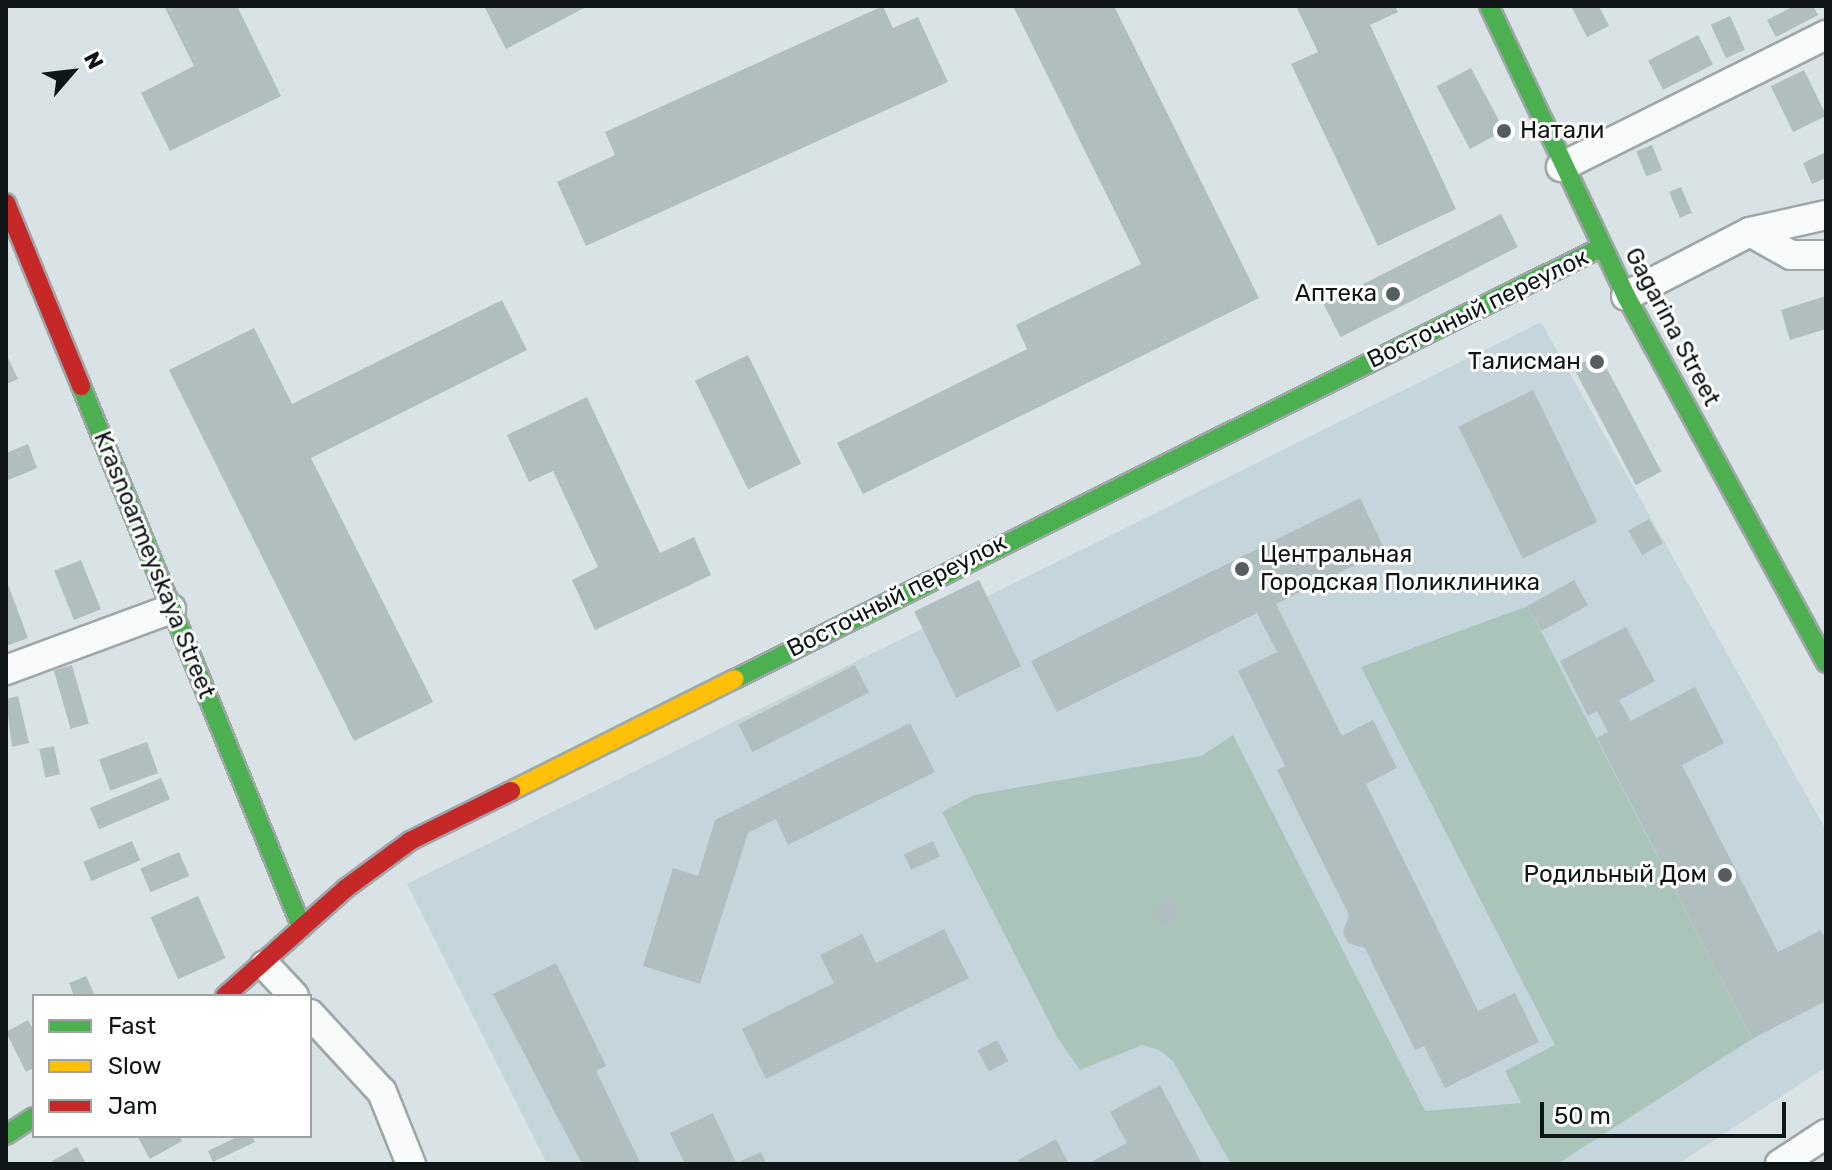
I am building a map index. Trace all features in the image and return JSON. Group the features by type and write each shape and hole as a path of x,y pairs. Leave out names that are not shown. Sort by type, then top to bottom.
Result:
{"street":[{"name":"Gagarina Street","path":"1489,6 1561,167 1626,296 1826,663"},
{"path":"1561,167 1826,35"},
{"name":"Krasnoarmeyskaya Street","path":"6,203 14,243 171,609 302,928"},
{"path":"1626,296 1750,232 1826,215"},
{"path":"1750,232 1791,255 1826,255"},
{"name":"Восточный переулок","path":"228,994 265,965 302,928 410,841 1602,247"},
{"path":"6,670 171,609"},
{"path":"265,965 292,994"},
{"path":"312,1016 382,1092 411,1164"},
{"path":"6,1135 32,1118"},
{"path":"1780,1164 1826,1134"}],"shaded area":[{"path":"1541,322 1826,830 1826,1067 1678,1164 547,1164 407,884"}],"green space":[{"path":"1528,606 1752,1039 1557,1164 1231,1164 1173,1061 1159,1050 1142,1045 1080,1070 1057,1037 942,812 974,795 1201,756 1233,735 1425,1111 1521,1103 1505,1071 1555,1045 1361,667"}],"building":[{"path":"164,6 237,6 281,96 170,151 141,93 194,66"},
{"path":"484,6 588,6 506,49"},
{"path":"883,6 893,28 918,17 948,82 586,246 557,182 615,155 605,132"},
{"path":"1013,6 1114,6 1259,298 863,494 837,443 1027,349 1016,325 1141,264"},
{"path":"1296,6 1395,6 1398,12 1370,25 1456,209 1378,246 1291,64 1318,52"},
{"path":"1571,6 1599,6 1609,26 1587,37"},
{"path":"1794,6 1813,6 1818,15 1776,37 1767,20"},
{"path":"1730,16 1745,50 1726,58 1711,25"},
{"path":"1698,35 1713,64 1663,90 1648,60"},
{"path":"1471,68 1504,131 1470,149 1437,86"},
{"path":"1804,70 1826,116 1793,132 1771,86"},
{"path":"1652,145 1662,170 1646,176 1636,151"},
{"path":"1826,152 1826,178 1812,184 1803,163"},
{"path":"1681,187 1692,213 1680,218 1669,192"},
{"path":"1501,214 1518,247 1340,337 1324,304"},
{"path":"1826,296 1826,329 1790,340 1781,310"},
{"path":"502,300 527,350 311,458 433,702 354,741 169,370 254,328 292,404"},
{"path":"6,354 18,379 6,384"},
{"path":"1599,354 1661,471 1636,485 1573,368"},
{"path":"748,355 801,464 748,490 695,381"},
{"path":"1533,390 1597,522 1523,559 1458,426"},
{"path":"587,397 660,553 694,537 711,575 595,630 572,580 598,567 553,471 529,482 507,435"},
{"path":"28,444 37,468 6,481 6,453"},
{"path":"1360,498 1385,550 1276,604 1342,736 1373,720 1397,768 1366,784 1478,1011 1515,993 1539,1042 1445,1088 1424,1046 1415,1050 1365,948 1348,943 1343,932 1349,915 1277,770 1285,766 1238,671 1277,652 1257,613 1057,712 1031,661"},
{"path":"1649,519 1663,543 1642,555 1628,531"},
{"path":"81,560 101,609 74,620 54,571"},
{"path":"6,579 28,638 6,646"},
{"path":"979,580 1021,666 956,698 914,612"},
{"path":"1574,580 1588,605 1542,631 1528,606"},
{"path":"1626,627 1655,681 1619,700 1631,721 1695,687 1724,743 1682,765 1778,952 1821,930 1826,941 1826,1001 1752,1039 1597,738 1608,732 1597,711 1588,716 1560,661"},
{"path":"72,665 89,724 71,729 54,670"},
{"path":"855,665 869,693 752,752 738,724"},
{"path":"18,696 29,743 12,747 6,699"},
{"path":"910,723 935,772 788,845 776,819 748,833 700,984 643,966 673,868 698,876 715,820"},
{"path":"147,742 158,773 110,790 99,759"},
{"path":"54,746 60,774 45,777 39,749"},
{"path":"161,778 170,799 99,829 90,808"},
{"path":"132,841 140,860 91,881 83,862"},
{"path":"933,841 940,856 911,870 904,855"},
{"path":"179,852 189,876 150,892 140,868"},
{"path":"198,896 226,958 178,979 150,917"},
{"path":"1172,898 1181,916 1160,927 1151,909"},
{"path":"944,929 969,978 766,1079 742,1029 834,983 820,955 862,934 876,963"},
{"path":"556,963 606,1066 596,1071 641,1164 582,1164 493,994"},
{"path":"86,976 94,994 73,994 69,983"},
{"path":"28,1020 32,1027 32,1069 26,1072 6,1032"},
{"path":"997,1040 1008,1061 989,1072 978,1050"},
{"path":"1160,1085 1202,1164 1087,1164 1127,1143 1110,1112"},
{"path":"713,1113 736,1163 761,1152 766,1164 685,1164 670,1133"},
{"path":"138,1138 180,1138 182,1141 150,1159"},
{"path":"235,1138 253,1138 255,1142 213,1162 208,1151"},
{"path":"1056,1139 1069,1164 1020,1164 1018,1160"},
{"path":"77,1147 86,1164 47,1164"}],"traffic: fast":[{"path":"1489,6 1626,296 1826,663"},
{"path":"735,679 1602,247"},
{"path":"81,386 302,928"},
{"path":"6,1135 32,1118"}],"traffic: slow":[{"path":"511,791 735,679"}],"traffic: jam":[{"path":"6,203 81,386"},
{"path":"227,994 345,889 410,841 511,791"}],"place":[{"name":"Натали","path":"1504,131"},
{"name":"Аптека","path":"1393,294"},
{"name":"Талисман","path":"1597,362"},
{"name":"Центральная Городская Поликлиника","path":"1242,569"},
{"name":"Родильный Дом","path":"1725,875"}]}
